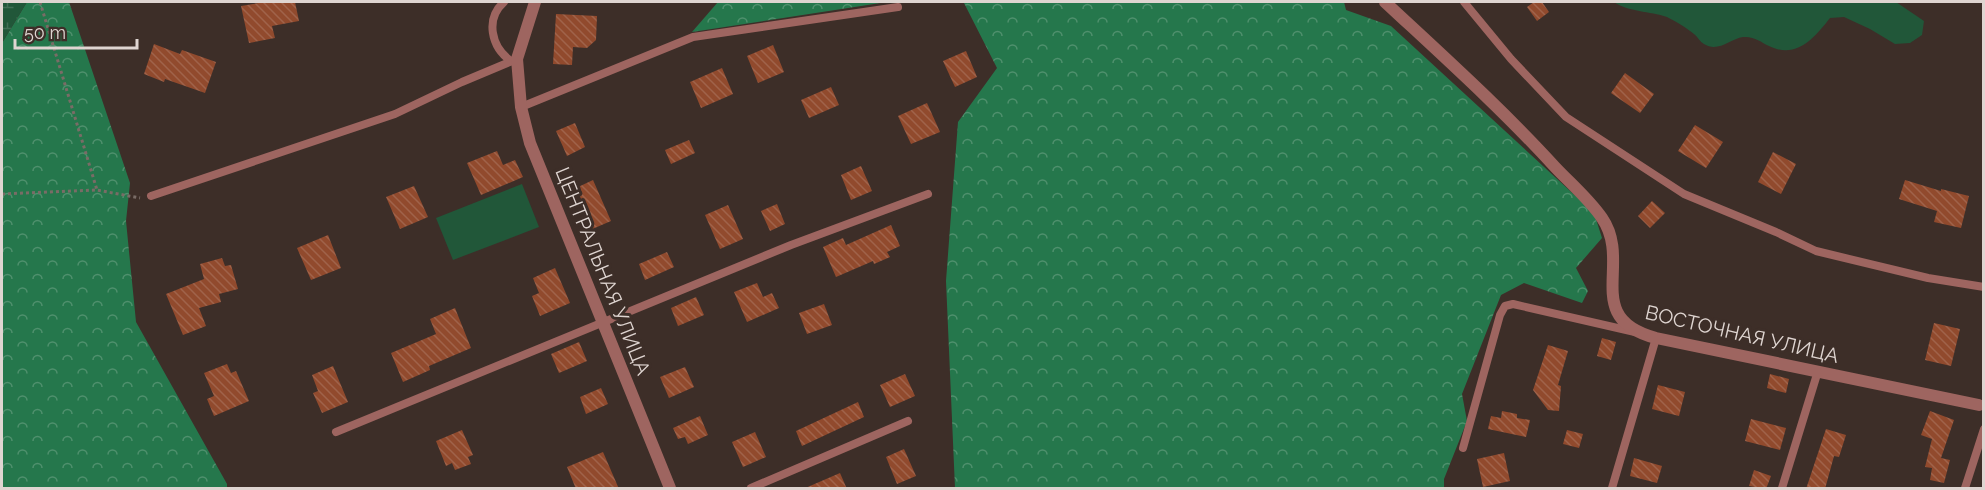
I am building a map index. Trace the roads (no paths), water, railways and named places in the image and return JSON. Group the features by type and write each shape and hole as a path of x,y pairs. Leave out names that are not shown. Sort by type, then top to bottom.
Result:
{"street":[{"path":"515,61 536,2"},
{"name":"ВОСТОЧНАЯ УЛИЦА","path":"1385,2 1521,130 1601,217 1611,238 1614,253 1611,284 1614,302 1621,320 1641,334 1981,407"},
{"name":"ЦЕНТРАЛЬНАЯ УЛИЦА","path":"515,61 521,107 530,143 670,489"}],"lane":[{"path":"504,2 496,9 492,30 495,43 503,55 515,61"},
{"path":"1464,2 1511,59 1566,117 1684,194 1776,232 1816,252 1928,278 1983,286"},
{"path":"521,107 693,37 898,7"},
{"path":"151,196 395,114 462,82 515,61"},
{"path":"336,432 791,245 928,194"},
{"path":"1463,448 1500,315 1505,306 1513,304 1641,334"},
{"path":"1611,489 1656,338"},
{"path":"1782,489 1818,371"},
{"path":"751,489 908,421"},
{"path":"1965,489 1983,429"}]}
